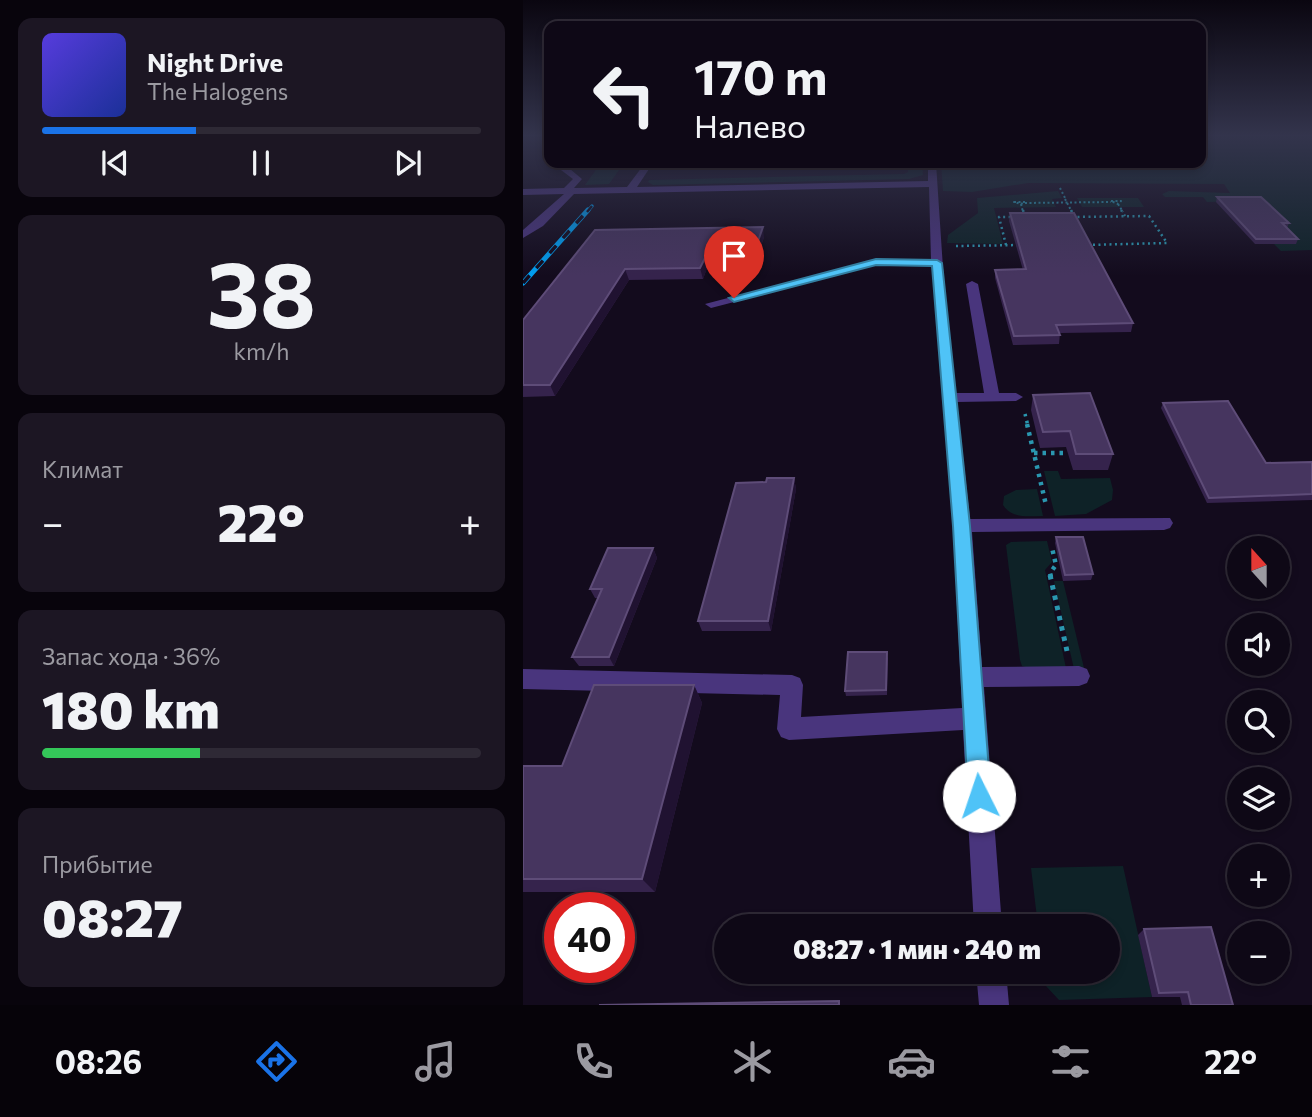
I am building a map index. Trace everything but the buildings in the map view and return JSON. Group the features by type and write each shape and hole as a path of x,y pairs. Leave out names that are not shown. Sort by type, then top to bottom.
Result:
{"street":[{"path":"523,235 539,224 575,183"},
{"path":"630,190 635,183"},
{"path":"523,192 933,184 937,263 962,526 987,914"},
{"path":"711,304 876,262 937,263"},
{"path":"972,284 992,397"},
{"path":"949,398 992,397 1020,402"},
{"path":"962,526 1164,523"},
{"path":"971,677 1076,676"},
{"path":"523,679 792,685 789,729 974,718"},
{"path":"992,984 994,1005"}],"path":[{"path":"1060,188 1074,216"},
{"path":"1006,245 999,217 1026,217 1023,204 1065,200 1110,202 1118,204 1125,216"},
{"path":"1062,217 1149,216 1167,243 1085,245"},
{"path":"955,246 1032,245"},
{"path":"1020,402 1049,524 1056,565 1050,573 1076,676"},
{"path":"1034,453 1068,453"}],"green space":[{"path":"587,183 610,183 609,184 585,185"},
{"path":"650,183 743,183 653,185"},
{"path":"942,183 1312,183 1312,250 1281,251 1274,244 1295,244 1253,201 1207,202 1203,197 1165,197 1162,194 1169,191 1230,193 1224,184 1028,183 972,192 943,191"},
{"path":"1058,191 1062,198 1052,199 1056,207 994,208 1003,244 947,243 948,235 978,213 977,198"},
{"path":"1077,198 1138,198 1144,207 1082,207"},
{"path":"1044,471 1058,471 1061,479 1110,478 1112,500 1086,514 1055,516"},
{"path":"1037,489 1043,516 1015,515 1003,505 1004,496 1016,490"},
{"path":"1047,541 1052,562 1045,570 1066,668 1028,668 1022,666 1020,660 1006,545 1011,542"},
{"path":"1054,581 1063,581 1084,668 1074,669"},
{"path":"1123,866 1152,997 1059,1000 1046,984 1120,984 1120,914 1037,914 1031,868"}],"railway":[{"path":"587,212 592,206"},
{"path":"523,283 588,210"}],"route":[{"path":"734,298 876,262 937,263 962,526 979,796"}]}
